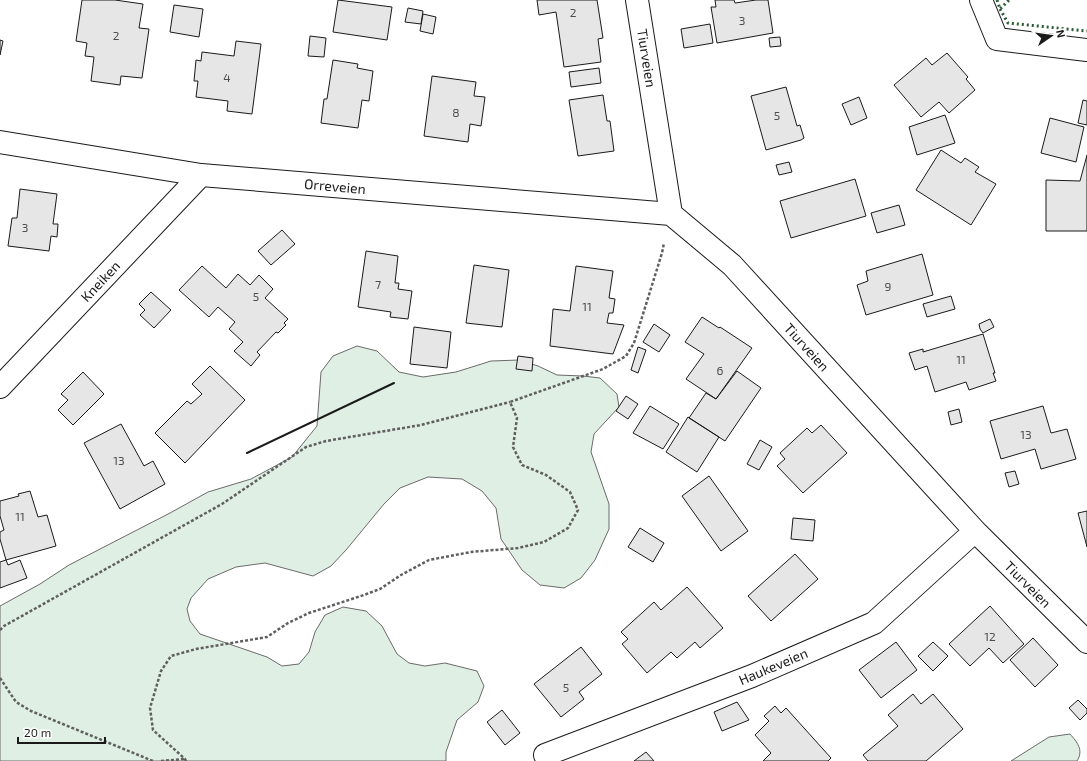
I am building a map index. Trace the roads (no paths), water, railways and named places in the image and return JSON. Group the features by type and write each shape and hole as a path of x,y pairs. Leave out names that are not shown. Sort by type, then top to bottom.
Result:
{"street":[{"name":"Tiurveien","path":"637,0 671,214 732,265 975,532 1087,642"},
{"path":"981,0 997,39 1087,50"},
{"name":"Orreveien","path":"0,142 201,175 671,214"},
{"name":"Kneiken","path":"0,387 201,175"},
{"name":"Haukeveien","path":"545,755 752,676 874,623 975,532"}]}
